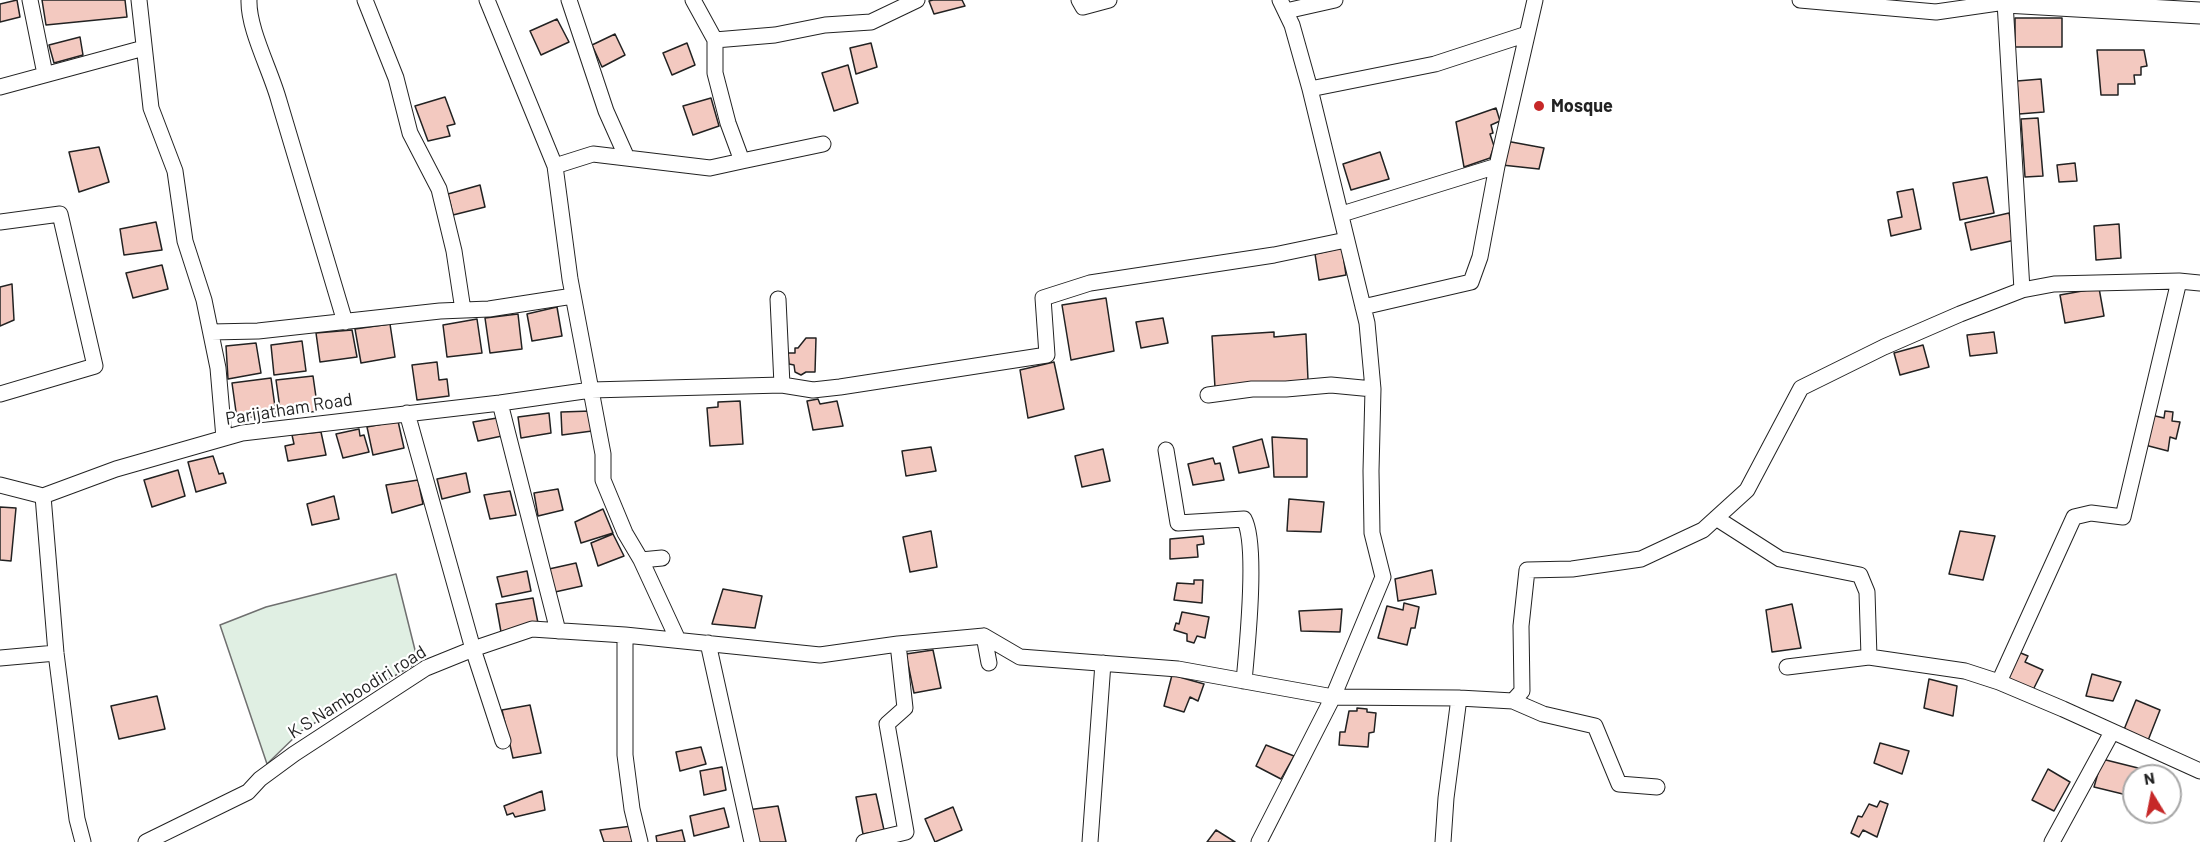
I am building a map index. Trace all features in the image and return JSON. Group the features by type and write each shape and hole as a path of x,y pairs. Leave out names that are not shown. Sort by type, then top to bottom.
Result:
{"main road":[{"path":"2005,1 2200,13"}],"street":[{"path":"30,0 45,74"},
{"path":"139,0 151,108 175,171 185,241 204,300 218,368 224,438"},
{"path":"249,0 249,15 279,100 345,322"},
{"path":"365,0 396,78 410,133 439,189 454,251 464,310"},
{"path":"487,0 555,166 573,296 603,454 603,480 625,533 641,560 678,640"},
{"path":"569,0 606,111 627,158"},
{"path":"693,0 715,40 715,73 728,123 742,161"},
{"path":"715,40 775,35 825,24 871,22 917,0"},
{"path":"1079,0 1083,7 1109,0"},
{"path":"1259,842 1333,697 1383,577 1372,534 1373,389 1367,323 1310,89 1292,25 1283,6 1335,0"},
{"path":"1363,307 1471,282 1480,257 1497,166 1535,0"},
{"path":"1800,0 1936,12 2005,1 2022,290"},
{"path":"1310,89 1435,64 1527,34"},
{"path":"0,87 144,48"},
{"path":"555,166 593,154 710,168 823,144"},
{"path":"1342,214 1497,166"},
{"path":"0,222 60,214 95,366 0,394"},
{"name":"Parijatham Road","path":"42,496 116,469 242,433 591,390 782,386 813,390 1047,355 1043,298 1090,284 1274,255 1346,240"},
{"path":"1999,682 2074,517 2091,513 2123,517 2179,281"},
{"path":"1513,701 1522,691 1521,626 1527,570 1572,569 1641,559 1703,530 1748,490 1801,388 1895,342 2022,290 2054,284 2179,281 2200,283"},
{"path":"211,332 258,331 440,311 489,309 573,296"},
{"path":"778,299 782,386"},
{"path":"1208,395 1252,389 1331,385 1373,389"},
{"path":"500,403 558,631"},
{"path":"406,413 473,649 503,741"},
{"path":"1166,450 1178,523 1244,519 1247,525 1251,550 1248,645 1244,681"},
{"path":"0,485 42,496 56,653 77,819 83,842"},
{"path":"1716,518 1780,559 1860,575 1867,592 1869,657"},
{"path":"641,560 662,558"},
{"name":"K S Namboodiri road","path":"146,842 172,836 248,792 260,779 294,754 426,668 532,629 625,635 820,655 898,644 984,636"},
{"path":"625,635 625,755 632,809 640,842"},
{"path":"984,636 1020,657 1178,669 1333,697 1513,701 1543,714 1595,726 1619,784 1658,787"},
{"path":"984,636 989,663"},
{"path":"708,643 752,842"},
{"path":"864,842 906,832 886,724 905,708 898,644"},
{"path":"0,658 56,653"},
{"path":"1787,668 1869,657 1965,671 1999,682 2200,771"},
{"path":"1090,842 1103,663"},
{"path":"1443,842 1446,798 1459,698"},
{"path":"2052,842 2112,732"}],"green space":[{"path":"396,574 418,662 301,731 267,764 220,625 266,607"}],"building":[{"path":"17,0 20,17 0,22 0,4"},
{"path":"42,0 125,0 127,17 46,25"},
{"path":"962,0 965,6 934,14 929,1"},
{"path":"2015,18 2062,18 2062,47 2015,47"},
{"path":"557,19 569,42 541,55 530,31"},
{"path":"615,34 625,55 602,67 592,45"},
{"path":"80,37 83,55 54,63 49,45"},
{"path":"687,43 695,65 672,75 663,53"},
{"path":"871,43 877,67 856,74 850,48"},
{"path":"2097,50 2144,50 2147,66 2141,67 2141,75 2134,75 2135,84 2118,84 2118,95 2101,95"},
{"path":"848,65 858,103 834,111 822,73"},
{"path":"2041,79 2044,112 2019,114 2017,81"},
{"path":"445,97 455,124 447,126 450,136 428,141 415,106"},
{"path":"711,98 719,126 693,135 683,106"},
{"path":"1496,108 1500,121 1491,125 1493,133 1490,134 1494,146 1490,158 1464,167 1456,122"},
{"path":"2038,118 2043,176 2025,177 2021,119"},
{"path":"1506,141 1544,148 1539,169 1502,165"},
{"path":"99,147 109,182 79,192 69,152"},
{"path":"1380,152 1389,179 1351,190 1343,164"},
{"path":"2075,163 2077,181 2059,182 2057,165"},
{"path":"1987,177 1994,213 1960,220 1953,183"},
{"path":"480,185 485,207 453,215 448,194"},
{"path":"1913,189 1921,229 1891,236 1888,220 1902,217 1897,192"},
{"path":"2009,213 2015,240 1971,250 1965,223"},
{"path":"156,222 162,250 124,255 120,229"},
{"path":"2119,224 2121,258 2096,260 2094,226"},
{"path":"1342,248 1346,275 1319,280 1315,254"},
{"path":"162,265 168,289 133,298 126,273"},
{"path":"12,284 14,320 0,326 0,287"},
{"path":"2099,288 2104,316 2065,323 2060,295"},
{"path":"1106,298 1114,351 1071,360 1062,305"},
{"path":"557,307 562,336 532,341 527,314"},
{"path":"518,314 522,349 490,353 485,318"},
{"path":"1163,318 1168,343 1141,348 1136,322"},
{"path":"477,319 482,353 447,357 443,325"},
{"path":"390,324 395,357 361,363 355,329"},
{"path":"352,330 357,357 320,362 316,333"},
{"path":"1274,332 1274,337 1306,334 1308,380 1215,388 1212,336"},
{"path":"1994,332 1997,353 1970,356 1967,335"},
{"path":"806,338 816,338 815,372 806,372 801,375 795,372 794,365 789,364 788,353 795,353 795,348 798,348"},
{"path":"302,341 306,371 274,375 271,345"},
{"path":"256,343 261,373 228,379 226,346"},
{"path":"1923,345 1929,367 1900,375 1894,353"},
{"path":"437,362 439,380 447,379 449,396 417,400 412,365"},
{"path":"1054,362 1064,409 1028,418 1020,370"},
{"path":"313,376 318,411 281,416 276,380"},
{"path":"271,378 276,414 237,419 232,383"},
{"path":"818,399 820,404 837,401 843,426 813,430 807,401"},
{"path":"740,401 743,444 710,446 707,408 718,407 718,402"},
{"path":"591,411 592,431 562,435 561,412"},
{"path":"2165,411 2173,412 2172,421 2180,422 2176,439 2170,437 2168,451 2145,445 2151,415 2164,418"},
{"path":"549,413 551,433 521,438 518,417"},
{"path":"497,418 502,436 478,441 473,422"},
{"path":"398,421 404,448 373,455 367,427"},
{"path":"359,429 360,436 364,435 369,452 343,458 336,434"},
{"path":"321,432 326,455 288,461 285,446 294,444 292,435"},
{"path":"1272,437 1307,439 1307,477 1274,477"},
{"path":"1262,439 1269,467 1239,473 1233,447"},
{"path":"931,447 936,471 906,476 902,451"},
{"path":"1103,449 1110,481 1082,487 1075,456"},
{"path":"213,456 219,474 223,473 226,483 196,492 188,462"},
{"path":"1213,458 1215,464 1220,463 1224,480 1193,485 1188,464"},
{"path":"178,470 185,496 152,507 144,480"},
{"path":"466,473 470,492 442,499 437,479"},
{"path":"418,480 423,504 392,513 386,485"},
{"path":"558,489 563,510 538,516 534,493"},
{"path":"510,491 516,515 490,519 484,495"},
{"path":"334,496 339,519 312,525 307,504"},
{"path":"1289,499 1324,502 1321,532 1287,531"},
{"path":"0,507 16,508 11,561 0,560"},
{"path":"603,509 613,533 581,543 575,522"},
{"path":"931,531 937,567 910,572 903,537"},
{"path":"1960,531 1995,536 1983,580 1949,574"},
{"path":"613,534 624,556 598,566 591,543"},
{"path":"1203,536 1204,544 1197,545 1198,557 1170,559 1170,539"},
{"path":"576,563 582,586 555,592 549,569"},
{"path":"1432,570 1436,594 1398,601 1395,579"},
{"path":"527,571 531,591 502,597 497,577"},
{"path":"1194,580 1203,580 1202,603 1174,600 1177,583 1194,584"},
{"path":"723,589 762,596 755,628 712,624"},
{"path":"533,598 538,623 501,632 496,604"},
{"path":"1404,603 1419,607 1415,628 1411,628 1407,645 1378,638 1387,606 1403,610"},
{"path":"1792,604 1801,648 1772,652 1766,610"},
{"path":"1342,609 1340,632 1301,631 1299,611"},
{"path":"1182,612 1209,617 1205,638 1197,636 1194,643 1187,641 1187,634 1174,630 1176,623 1179,624"},
{"path":"933,650 941,688 914,693 906,654"},
{"path":"2016,651 2028,656 2025,662 2043,670 2033,690 2005,678"},
{"path":"2092,674 2121,682 2113,701 2086,696"},
{"path":"1172,675 1204,684 1198,701 1190,697 1184,712 1164,706"},
{"path":"1929,679 1957,686 1953,716 1924,708"},
{"path":"157,696 165,729 119,739 111,706"},
{"path":"2136,700 2160,710 2147,743 2123,732"},
{"path":"530,705 541,753 513,758 502,710"},
{"path":"1357,708 1376,713 1374,732 1369,733 1368,747 1339,745 1340,732 1345,732 1349,711 1357,711"},
{"path":"1880,743 1909,751 1902,774 1874,763"},
{"path":"1266,745 1294,756 1281,779 1256,766"},
{"path":"701,747 706,764 680,771 676,752"},
{"path":"2102,759 2122,764 2122,794 2094,787"},
{"path":"722,767 726,790 704,795 700,771"},
{"path":"2048,769 2070,782 2054,811 2032,800"},
{"path":"542,791 545,810 515,817 513,813 507,815 504,806"},
{"path":"876,794 884,830 863,834 856,797"},
{"path":"1880,801 1888,804 1877,837 1863,830 1859,837 1851,833 1858,816 1862,817 1869,804 1877,807"},
{"path":"778,806 786,842 755,842 747,810"},
{"path":"953,807 962,830 935,842 925,819"},
{"path":"724,808 729,827 694,836 690,816"},
{"path":"632,826 637,842 604,842 600,830"},
{"path":"682,830 685,842 657,842 656,836"},
{"path":"1216,830 1235,842 1207,842"}],"place":[{"name":"Mosque","path":"1539,106"}]}
